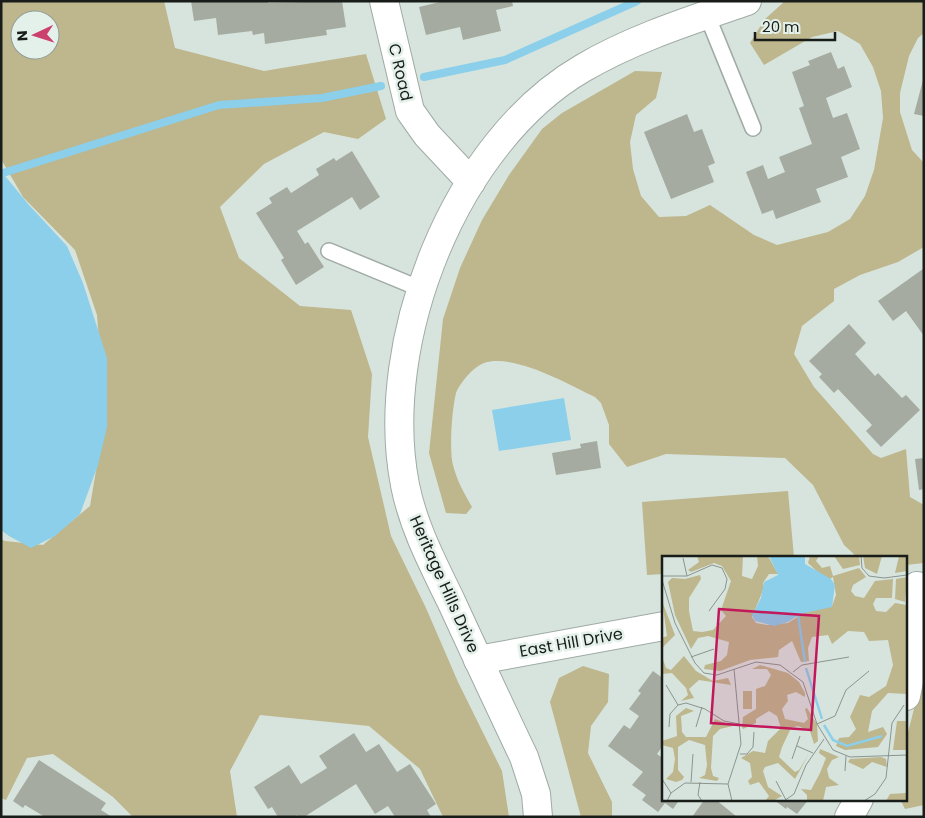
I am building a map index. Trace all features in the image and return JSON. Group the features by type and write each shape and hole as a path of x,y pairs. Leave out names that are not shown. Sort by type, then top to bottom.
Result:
{"street":[{"name":"C Road","path":"384,1 410,111 427,135 470,182"},
{"name":"Heritage Hills Drive","path":"538,817 536,794 524,757 419,531 405,485 400,437 401,389 408,341 421,289 436,246 450,216 470,182 494,148 518,119 547,93 582,68 628,45 747,1"},
{"path":"908,686 919,634 916,587"},
{"name":"East Hill Drive","path":"478,660 662,626"},
{"path":"849,817 858,800"}],"lane":[{"path":"707,15 753,128"},
{"path":"329,251 421,289"}],"shaded area":[{"path":"1,1 164,1 175,48 264,71 366,54 386,119 358,139 324,132 264,164 220,207 239,258 300,306 351,310 372,374 368,437 391,536 426,608 458,682 502,771 509,817 443,817 420,769 369,726 260,715 230,771 237,817 133,817 113,797 53,754 27,758 6,800 1,798 1,539 43,545 90,506 105,418 97,315 75,250 23,197 1,159"},
{"path":"785,1 924,1 924,33 918,38 909,56 900,93 900,112 912,150 924,163 924,247 898,262 860,275 834,289 834,301 802,326 794,354 814,387 873,454 881,458 906,449 910,497 924,505 924,563 908,565 908,556 856,556 844,545 813,485 785,458 666,454 627,467 609,444 609,425 601,403 595,397 541,371 510,362 496,361 480,365 467,376 456,393 453,409 452,458 459,482 472,507 466,514 446,513 429,453 443,319 460,268 482,220 509,175 542,129 562,113 635,71 662,72 656,98 636,115 630,142 633,169 641,196 659,217 686,216 710,205 754,235 777,245 828,232 850,219 865,196 874,170 883,118 881,91 873,67 860,44 838,31 812,37 764,65 750,43 765,19"},
{"path":"788,491 794,556 662,556 662,574 647,575 642,502"},
{"path":"583,666 609,674 608,702 591,726 588,753 612,802 612,817 581,817 550,702 559,678"},
{"path":"924,670 924,805 905,809 900,800 908,800 908,732"}],"water":[{"path":"1,171 67,246 83,283 107,358 107,427 98,465 80,514 55,536 31,548 1,530"},
{"path":"564,398 571,440 499,451 492,410"}],"building":[{"path":"191,1 268,1 268,3 342,1 346,27 326,30 327,35 265,44 264,33 253,35 252,31 218,35 216,18 194,21"},
{"path":"444,1 512,1 513,6 496,10 501,31 463,40 460,27 426,35 419,7"},
{"path":"831,52 838,69 844,66 852,87 826,98 833,118 847,113 860,149 841,157 848,177 816,189 821,202 776,219 773,210 762,214 746,172 763,165 768,179 785,172 779,157 812,144 799,108 804,106 792,72 810,65 808,61"},
{"path":"924,80 924,116 914,114"},
{"path":"687,114 694,132 702,129 715,163 708,166 714,182 671,199 644,132"},
{"path":"352,151 380,197 360,210 352,197 297,231 305,244 308,242 324,267 296,285 281,260 284,258 256,213 272,203 269,198 287,187 291,193 319,175 316,169 334,158 336,161"},
{"path":"923,269 924,336 906,311 893,321 878,301"},
{"path":"849,324 866,343 855,354 875,376 878,373 902,398 906,395 920,410 881,447 866,431 872,425 838,389 834,393 819,377 822,374 809,361"},
{"path":"597,441 601,468 556,475 552,453 581,448 580,444"},
{"path":"924,458 924,489 919,490 915,459"},
{"path":"653,671 662,678 662,747 657,754 662,758 662,800 679,800 673,809 665,803 658,812 642,800 646,795 632,785 643,772 608,746 624,725 630,729 639,716 629,709 641,693 638,691"},
{"path":"354,733 366,752 379,744 397,772 410,764 436,804 427,810 431,817 395,817 388,806 375,814 356,784 304,817 298,817 297,815 294,817 278,817 272,807 268,809 254,787 289,765 301,784 327,768 319,756"},
{"path":"39,760 106,803 101,810 112,817 45,817 25,805 23,808 13,801"},
{"path":"704,800 716,800 737,817 692,817"},
{"path":"774,800 808,800 797,814 787,807 786,809"}],"waterway":[{"path":"424,77 505,60 637,1"},
{"path":"3,173 219,105 322,98 381,86"}]}
